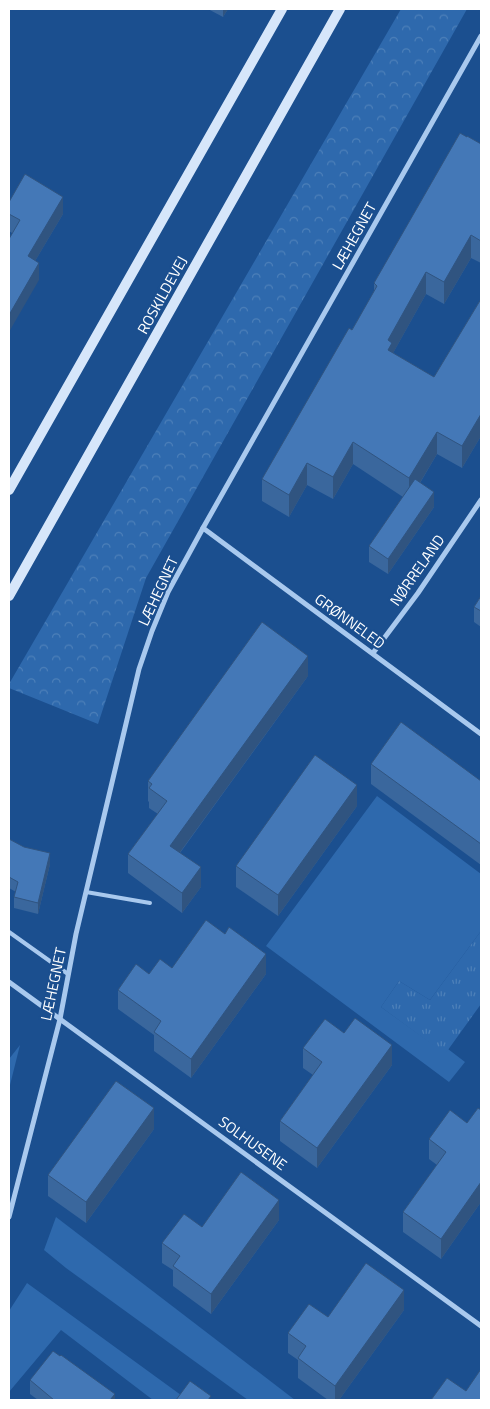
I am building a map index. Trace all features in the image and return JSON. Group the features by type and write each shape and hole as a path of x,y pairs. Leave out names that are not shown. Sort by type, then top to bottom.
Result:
{"main road":[{"path":"9,490 282,9"},
{"name":"ROSKILDEVEJ","path":"9,596 340,9"}],"street":[{"name":"LÆHEGNET","path":"9,1217 60,1018 86,892 139,669 152,631 168,592 203,528 481,36"},
{"name":"NØRRELAND","path":"373,653 418,593 481,500"},
{"name":"GRØNNELED","path":"203,528 481,734"},
{"name":"SOLHUSENE","path":"9,982 481,1326"}],"lane":[{"path":"86,892 150,903"},
{"path":"9,932 68,974"}],"green space":[{"path":"401,9 467,9 146,578 98,724 9,688 9,684"},
{"path":"377,796 481,874 481,931 430,1000 399,981 381,1007 445,1053 448,1049 465,1062 449,1082 266,946"},
{"path":"481,931 481,1004 445,1054 381,1007 399,981 430,1000"},
{"path":"20,1045 9,1089 9,1059"},
{"path":"56,1217 295,1400 248,1400 66,1268 44,1250"},
{"path":"27,1283 185,1398 182,1400 153,1400 61,1330 9,1392 9,1311"}],"building":[{"path":"460,133 481,144 481,241 471,235 444,282 426,272 388,340 392,343 388,350 434,377 481,299 481,414 462,446 437,432 409,478 353,442 333,477 307,463 289,495 262,479 349,328 352,330 377,286 374,283"},
{"path":"25,174 63,197 28,256 39,263 9,315 9,239 20,220 9,214 9,202"},
{"path":"415,479 434,492 388,559 369,546"},
{"path":"481,596 481,611 474,607"},
{"path":"262,622 308,656 170,846 201,867 182,893 128,854 167,801 149,788 152,784 148,781"},
{"path":"401,722 481,781 481,844 371,764"},
{"path":"315,755 357,785 278,895 236,866"},
{"path":"9,839 24,847 50,853 38,903 14,897 18,882 9,877"},
{"path":"206,920 225,934 229,927 266,954 191,1059 154,1032 161,1021 118,990 136,964 149,974 160,959 172,968"},
{"path":"355,1018 392,1045 317,1148 280,1121 322,1062 303,1048 325,1019 344,1033"},
{"path":"116,1081 154,1108 86,1202 48,1175"},
{"path":"478,1108 481,1110 481,1182 441,1239 403,1212 446,1152 429,1139 450,1110 467,1123"},
{"path":"241,1172 279,1200 211,1294 173,1266 180,1256 162,1243 184,1214 202,1227"},
{"path":"366,1263 404,1290 335,1386 298,1358 306,1346 288,1333 309,1304 328,1317"},
{"path":"53,1351 115,1394 110,1400 54,1400 30,1380"},
{"path":"481,1369 481,1400 431,1400 447,1378 466,1391"},
{"path":"190,1381 211,1396 208,1400 176,1400"}]}
